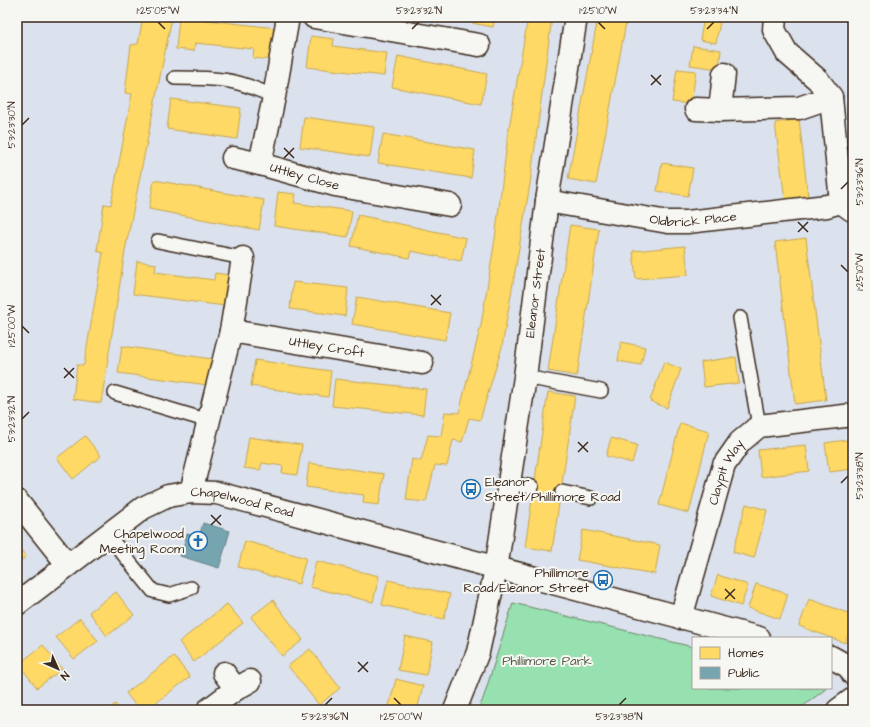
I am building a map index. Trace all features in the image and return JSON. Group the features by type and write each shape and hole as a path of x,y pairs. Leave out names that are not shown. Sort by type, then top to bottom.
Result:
{"street":[{"name":"Uttley Close","path":"288,17 274,97 260,164 335,185 450,205"},
{"path":"314,17 479,45"},
{"name":"Eleanor Street","path":"454,710 478,652 496,569 525,377 547,201 576,17"},
{"path":"775,17 774,30 787,53 818,80 831,97 847,207"},
{"path":"720,110 724,74"},
{"path":"696,108 720,110 799,108 831,97"},
{"path":"233,158 260,164"},
{"name":"Oldbrick Place","path":"547,201 668,222 687,222 820,207 847,207"},
{"path":"191,492 231,331 243,258"},
{"name":"Uttley Croft","path":"231,331 422,363"},
{"path":"759,426 853,415"},
{"name":"Claypit Way","path":"681,618 724,465 740,442 759,426"},
{"name":"Chapelwood Road","path":"17,604 143,508 168,496 191,492 217,493 496,569 755,637"},
{"path":"17,501 68,565"},
{"path":"208,710 237,681"},
{"path":"838,710 853,699"}],"lane":[{"path":"175,78 232,80 251,85 274,97"},
{"path":"158,241 243,258"},
{"path":"740,318 759,426"},
{"path":"525,377 601,391"},
{"path":"115,393 208,421"},
{"path":"509,483 532,487"},
{"path":"562,492 591,498"},
{"path":"107,534 153,591 169,595 191,588"}],"green space":[{"name":"Phillimore Park","path":"513,603 692,647 692,689 826,689 798,710 478,710 483,699"}],"building: Homes":[{"path":"143,17 172,17 125,251 101,403 73,399 77,365 84,365 103,253 97,251 104,204 111,205 132,94 125,93 131,45 138,44"},
{"path":"179,17 276,28 272,60 253,58 254,49 195,43 194,51 176,49"},
{"path":"474,17 495,17 493,27 472,23"},
{"path":"528,17 552,17 530,184 502,347 480,420 469,418 462,442 453,440 447,466 435,465 426,502 406,500 412,459 421,461 428,435 441,436 445,412 459,413 481,325 495,239 509,128"},
{"path":"598,17 627,17 596,184 568,179"},
{"path":"704,17 721,17 716,43 700,40"},
{"path":"311,36 334,39 333,46 387,53 384,76 307,67"},
{"path":"693,46 721,50 719,69 690,65"},
{"path":"398,56 487,74 481,104 392,87"},
{"path":"677,69 696,71 691,104 672,102"},
{"path":"171,99 241,108 237,139 167,129"},
{"path":"304,117 374,127 370,157 300,147"},
{"path":"799,119 808,197 785,200 775,123"},
{"path":"383,134 475,150 471,178 378,163"},
{"path":"662,163 693,168 688,196 657,191"},
{"path":"154,180 264,200 259,230 149,209"},
{"path":"278,192 296,194 294,203 352,211 348,237 274,226"},
{"path":"358,215 466,238 461,261 411,251 409,258 351,246"},
{"path":"570,225 599,229 577,376 548,371"},
{"path":"806,238 826,400 795,404 775,242"},
{"path":"685,246 688,275 636,279 633,251"},
{"path":"137,261 156,264 155,272 214,280 215,273 229,275 225,306 133,294"},
{"path":"293,282 348,288 345,316 290,309"},
{"path":"357,297 450,313 445,340 352,324"},
{"path":"621,342 645,347 641,365 618,361"},
{"path":"122,346 212,359 208,385 118,373"},
{"path":"736,357 739,383 704,387 701,362"},
{"path":"255,360 331,371 328,397 251,386"},
{"path":"664,362 681,369 667,408 650,401"},
{"path":"335,379 426,389 423,415 332,406"},
{"path":"548,392 575,396 552,551 525,547"},
{"path":"680,423 709,431 689,513 659,505"},
{"path":"85,436 101,456 73,479 57,458"},
{"path":"249,437 302,445 297,475 282,473 283,466 262,463 260,470 244,468"},
{"path":"611,438 637,445 632,463 606,456"},
{"path":"853,439 853,469 829,472 825,443"},
{"path":"806,445 809,471 761,477 758,450"},
{"path":"309,463 384,474 379,505 363,503 364,495 306,487"},
{"path":"746,504 767,510 754,558 733,552"},
{"path":"583,530 660,545 655,574 577,560"},
{"path":"245,541 306,558 299,584 238,567"},
{"path":"17,544 26,557 17,563"},
{"path":"316,561 379,576 373,602 310,587"},
{"path":"718,575 748,585 741,606 711,596"},
{"path":"388,580 450,594 444,619 382,605"},
{"path":"756,584 788,594 780,619 748,608"},
{"path":"116,592 134,615 107,636 89,612"},
{"path":"809,599 853,615 853,622 845,643 799,626"},
{"path":"273,600 303,640 282,656 251,617"},
{"path":"227,604 243,623 194,662 179,642"},
{"path":"80,618 98,641 74,659 56,637"},
{"path":"405,636 433,642 426,675 398,670"},
{"path":"43,645 62,669 37,688 19,664"},
{"path":"310,649 340,688 319,705 288,666"},
{"path":"174,656 190,677 146,710 139,710 126,693"},
{"path":"396,679 423,686 417,710 388,710"},
{"path":"115,704 120,710 108,710"}],"building: Public":[{"path":"203,523 230,531 219,568 180,556 187,534 199,537"}],"place":[{"name":"Eleanor Street/Phillimore Road","path":"471,489"},
{"name":"Chapelwood Meeting Room","path":"198,541"},
{"name":"Phillimore Road/Eleanor Street","path":"603,580"}]}
